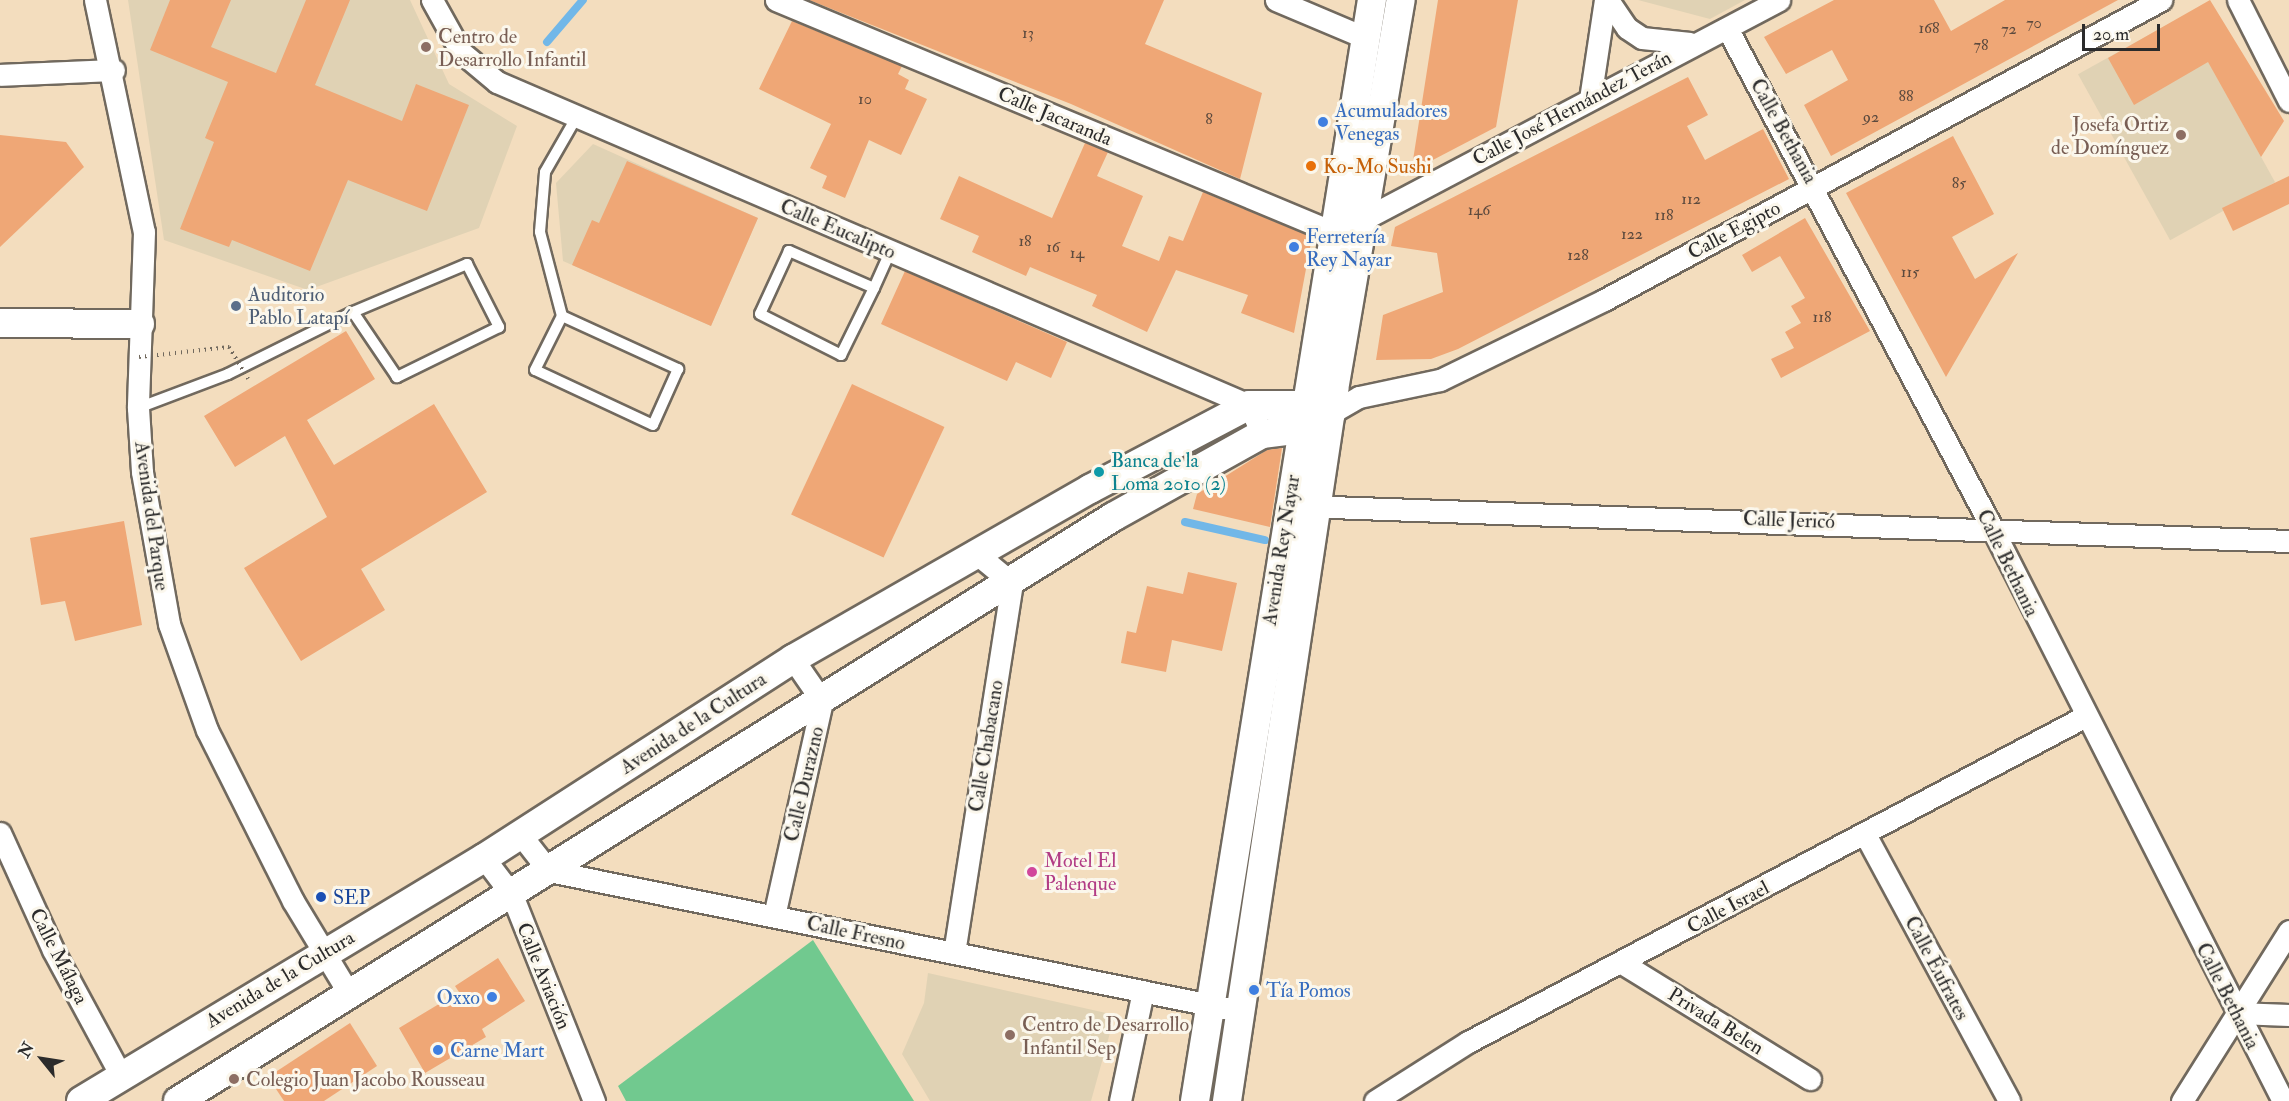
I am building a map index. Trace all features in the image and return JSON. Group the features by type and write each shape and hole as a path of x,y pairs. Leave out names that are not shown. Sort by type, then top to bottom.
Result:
{"main road":[{"name":"Avenida Rey Nayar","path":"1325,407 1333,232 1372,0"},
{"name":"Avenida Rey Nayar","path":"1195,1101 1209,1005 1303,506 1365,218 1401,0"},
{"path":"0,323 141,324"},
{"name":"Avenida de la Cultura","path":"81,1101 325,951 484,858 793,659 1180,438 1249,405 1325,407"},
{"path":"178,1101 1196,471 1262,434 1325,407"},
{"path":"1180,438 1196,471"},
{"name":"Avenida Rey Nayar","path":"1227,1101 1303,506"}],"street":[{"name":"Avenida del Parque","path":"95,0 114,70 144,232 138,408 142,472 168,624 207,730 350,994"},
{"name":"Calle Eucalipto","path":"432,0 461,52 497,82 576,118 891,250 1249,405"},
{"name":"Calle Jacaranda","path":"776,0 1333,232"},
{"path":"1276,0 1366,38"},
{"path":"1606,0 1627,28 1642,38 1694,42"},
{"path":"1590,99 1606,0"},
{"name":"Calle José Hernández Terán","path":"1365,218 1694,42 1727,28 1779,0"},
{"name":"Calle Egipto","path":"1325,407 1440,380 1814,187 2161,0"},
{"path":"2238,0 2287,93"},
{"name":"Calle Bethania","path":"1727,28 1814,187 1991,526 2084,717 2283,1101"},
{"path":"0,75 114,70"},
{"path":"1249,405 1262,434"},
{"name":"Calle Jericó","path":"1303,506 1991,526 2289,541"},
{"path":"977,554 1012,583"},
{"name":"Calle Chabacano","path":"954,953 1012,583"},
{"name":"Calle Durazno","path":"774,916 822,701 793,659"},
{"name":"Calle Israel","path":"1375,1101 1467,1042 1866,836 2084,717"},
{"name":"Calle Málaga","path":"0,833 53,950 121,1076"},
{"path":"520,834 549,871"},
{"name":"Calle Éufrates","path":"1866,836 2009,1101"},
{"name":"Calle Aviación","path":"484,858 512,895 594,1101"},
{"name":"Calle Fresno","path":"549,871 1240,1011"},
{"path":"2182,1101 2289,931"},
{"name":"Privada Belen","path":"1622,963 1810,1079"},
{"path":"1120,1101 1143,992"},
{"path":"2237,1013 2289,1015"}],"lane":[{"path":"562,316 678,369 653,425 535,370 562,316 540,232 545,172 576,118"},
{"path":"874,288 789,251 760,314 841,355 874,288 891,250"},
{"path":"138,408 228,374 353,312 467,264 499,327 397,377 353,312"}],"path":[{"path":"139,357 229,347 248,379"}],"shaded area":[{"path":"128,0 410,0 449,84 517,126 479,228 308,290 164,240"},
{"path":"1638,0 1745,0 1710,19"},
{"name":"Josefa Ortiz de Domínguez","path":"2183,16 2275,182 2170,240 2078,74"},
{"path":"593,144 758,218 711,326 563,261 556,183"},
{"name":"Centro de Desarrollo Infantil Sep","path":"928,973 1115,1015 1091,1101 930,1101 902,1054 924,1003"}],"green space":[{"path":"813,940 914,1101 626,1101 618,1086"}],"building":[{"path":"170,0 231,0 211,47 276,73 306,0 350,0 315,85 402,121 416,84 469,105 427,211 348,180 310,271 232,240 229,247 180,229 214,142 205,138 228,82 150,50"},
{"path":"809,0 1164,0 1145,44 1262,93 1240,179 1071,104"},
{"path":"1438,0 1518,0 1496,127 1429,162 1413,160"},
{"path":"1834,0 1934,0 1951,31 2005,0 2118,0 1831,156 1804,105 1848,80 1832,50 1786,74 1764,37"},
{"path":"2210,0 2284,121 2261,157 2208,62 2134,105 2108,58"},
{"path":"792,21 902,66 898,74 909,80 905,89 927,99 901,155 869,140 845,198 822,188 827,176 810,168 831,124 759,89"},
{"path":"1688,77 1708,115 1687,126 1705,160 1763,129 1789,179 1458,349 1431,359 1376,360 1383,315 1443,292 1437,253 1391,246 1395,227"},
{"path":"0,135 66,142 84,167 0,247"},
{"path":"1953,136 1994,214 1952,237 1975,279 2018,253 1946,377 1846,193"},
{"path":"1085,143 1108,152 1097,176 1143,196 1122,246 1159,261 1169,236 1183,241 1203,192 1312,237 1294,333 1241,313 1248,295 1176,270 1147,332 1092,306 1097,295 1030,267 1026,276 972,252 979,236 940,219 959,176 1052,218"},
{"path":"627,161 758,218 711,326 572,265 592,220 599,223"},
{"path":"2289,176 2289,204 2233,231 2222,208"},
{"path":"1805,218 1870,331 1781,378 1771,359 1794,348 1785,332 1801,323 1791,306 1805,298 1780,256 1752,272 1742,255"},
{"path":"905,271 1067,342 1051,378 1016,362 1007,381 881,324"},
{"path":"346,331 375,379 307,420 334,465 434,404 487,492 361,569 385,610 301,661 244,568 327,517 285,436 235,467 204,416"},
{"path":"852,384 944,427 884,558 791,515"},
{"path":"1282,448 1270,527 1193,509 1197,494 1267,450"},
{"path":"124,521 142,625 75,641 65,601 41,605 30,538"},
{"path":"1188,572 1237,583 1222,651 1172,640 1166,672 1121,663 1127,631 1136,633 1147,586 1183,594"},
{"path":"498,958 525,1001 482,1029 486,1037 425,1073 399,1028 459,992 455,986"},
{"path":"350,1023 377,1066 324,1101 284,1101 268,1077"}],"waterway":[{"path":"547,42 583,0"},
{"path":"1185,522 1265,540"}],"place":[{"name":"Centro de Desarrollo Infantil","path":"426,47"},
{"name":"Acumuladores Venegas","path":"1323,122"},
{"name":"Josefa Ortiz de Domínguez","path":"2181,135"},
{"name":"Ko-Mo Sushi","path":"1311,166"},
{"name":"Ferretería Rey Nayar","path":"1294,247"},
{"name":"Auditorio Pablo Latapí","path":"236,306"},
{"name":"Banca de la Loma 2010 (2)","path":"1099,472"},
{"name":"Motel El Palenque","path":"1032,872"},
{"name":"SEP","path":"321,897"},
{"name":"Tía Pomos","path":"1254,990"},
{"name":"Oxxo","path":"492,997"},
{"name":"Centro de Desarrollo Infantil Sep","path":"1010,1035"},
{"name":"Carne Mart","path":"438,1050"},
{"name":"Colegio Juan Jacobo Rousseau","path":"234,1079"}]}
